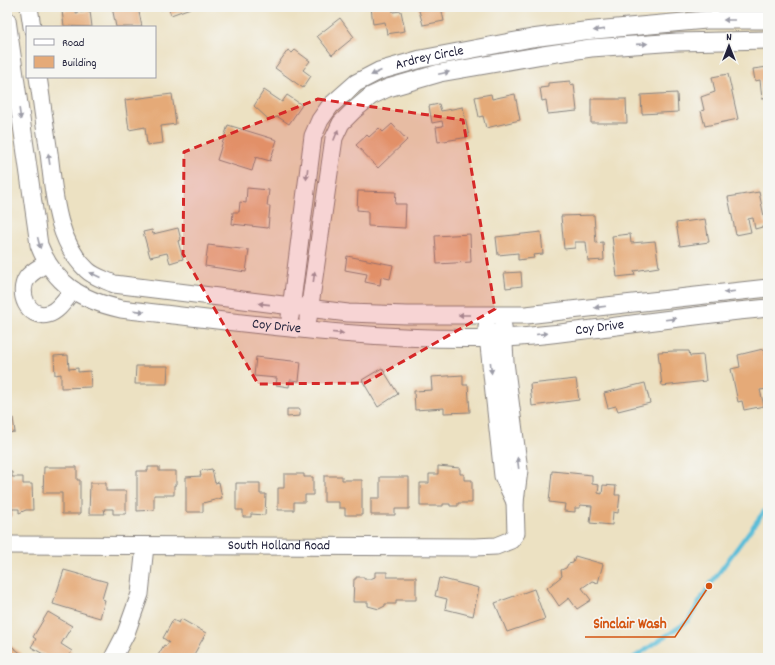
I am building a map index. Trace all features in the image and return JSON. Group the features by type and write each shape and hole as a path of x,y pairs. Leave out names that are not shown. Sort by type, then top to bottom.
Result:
{"street":[{"path":"29,7 32,26"},
{"name":"Coy Drive","path":"7,20 39,245 47,263 60,280 73,290 105,305 121,309 288,328 377,336 454,338 495,338 581,330 768,308"},
{"name":"Ardrey Circle","path":"288,328 313,136 320,120 330,106 356,83 379,71 421,59 532,38 671,22 706,20 768,20"},
{"name":"Ardrey Circle","path":"306,329 334,138 341,123 371,96 388,88 440,73 591,48 676,42 768,40"},
{"name":"Coy Drive","path":"38,78 54,197 60,224 72,251 79,262 88,272 114,284 310,309 348,313 407,316 526,315 768,288"},
{"path":"47,263 36,270 28,278 23,289 24,298 28,308 37,313 48,314 59,308 73,290"},
{"name":"South Holland Road","path":"7,545 496,546 511,540 516,533 515,502 519,470 505,362 495,338 494,315"},
{"path":"113,658 126,634 140,594 145,546"}],"highlighted area":[{"path":"318,99 463,120 495,309 365,383 258,384 183,254 184,152"}],"building":[{"path":"112,7 138,7 142,26 116,26"},
{"path":"160,7 168,7 161,10"},
{"path":"168,7 193,7 171,15"},
{"path":"371,7 392,7 393,12 401,11 405,31 387,34 385,22 373,24"},
{"path":"418,7 441,7 444,21 423,25"},
{"path":"76,9 76,13 90,11 92,26 64,26 62,11"},
{"path":"340,18 354,37 332,55 317,36"},
{"path":"288,50 292,53 295,50 310,61 303,70 311,76 303,88 275,68"},
{"path":"768,67 768,98 762,99 760,80 755,81 753,69"},
{"path":"728,74 738,119 705,126 701,111 704,110 701,97 715,92 712,77"},
{"path":"570,81 570,85 574,84 577,111 548,114 546,100 542,101 540,88 548,87 548,83"},
{"path":"264,90 282,102 287,95 302,105 289,124 278,117 268,119 254,106"},
{"path":"677,93 678,112 642,114 641,95"},
{"path":"172,94 176,124 161,126 163,143 147,145 145,127 129,130 125,100"},
{"path":"491,94 492,99 515,94 520,120 486,128 483,116 479,117 475,97"},
{"path":"591,99 626,99 627,123 591,123"},
{"path":"439,104 441,111 463,107 469,137 438,142 436,127 443,126 442,121 432,123 429,106"},
{"path":"392,124 407,140 378,168 356,145 367,135 369,137 379,128 383,132"},
{"path":"228,125 277,140 270,161 256,157 252,171 217,160"},
{"path":"247,188 269,190 267,206 270,206 268,228 232,224 233,212 239,212 240,202 246,203"},
{"path":"358,191 396,192 395,204 406,204 405,228 368,226 368,211 357,210"},
{"path":"759,192 766,226 755,229 753,218 748,219 751,232 736,235 728,197"},
{"path":"594,215 596,243 603,242 604,260 588,261 586,242 575,242 575,248 564,249 561,216"},
{"path":"705,219 709,242 680,246 676,223"},
{"path":"178,228 181,240 178,241 183,259 170,263 167,253 150,257 143,232 152,230 153,234"},
{"path":"541,232 543,254 533,255 534,258 518,260 518,253 498,255 496,237"},
{"path":"470,234 471,262 437,264 435,236"},
{"path":"630,234 631,243 655,241 659,267 634,271 635,275 617,277 612,236"},
{"path":"208,245 249,250 246,272 205,266"},
{"path":"347,256 393,265 390,279 381,277 380,285 365,282 367,274 345,270"},
{"path":"521,272 522,286 506,288 504,273"},
{"path":"763,349 768,372 768,389 760,390 764,406 744,410 742,401 738,402 731,369 740,367 738,355"},
{"path":"689,351 690,356 703,355 706,381 662,386 658,352"},
{"path":"68,355 69,369 78,368 78,372 90,371 91,387 61,388 61,374 55,375 54,356"},
{"path":"256,357 301,362 299,381 290,380 289,387 276,385 277,378 254,376"},
{"path":"136,366 168,366 167,384 135,384"},
{"path":"382,368 398,394 378,407 362,380"},
{"path":"463,375 463,385 468,385 470,412 444,413 444,408 415,410 414,391 432,390 431,377"},
{"path":"576,379 579,400 532,406 530,384"},
{"path":"645,383 650,403 618,411 616,406 608,408 604,393"},
{"path":"287,409 300,409 300,416 287,417"},
{"path":"13,418 15,432 7,433 7,419"},
{"path":"438,466 460,468 460,474 464,474 464,480 472,480 472,503 458,503 458,506 443,504 443,506 420,506 420,483 429,483 429,474 438,474"},
{"path":"44,467 77,467 77,480 80,480 80,514 62,514 62,493 43,493"},
{"path":"148,467 159,467 159,471 176,471 174,495 154,495 154,510 137,511 137,471 148,471"},
{"path":"212,469 215,483 219,482 222,498 203,503 203,512 186,512 186,477 201,476 200,471"},
{"path":"552,471 592,475 592,484 599,485 598,493 602,494 603,485 616,486 615,495 620,495 618,513 613,512 612,525 590,523 592,506 580,505 580,508 575,508 575,512 564,511 565,504 549,502"},
{"path":"7,472 12,472 12,477 23,477 23,484 32,484 33,510 26,510 19,513 19,509 12,509 12,516 7,515"},
{"path":"284,474 304,474 304,477 313,477 313,495 305,495 305,502 294,502 294,510 278,510 278,488 284,488"},
{"path":"324,476 342,476 342,480 362,480 362,515 345,515 345,508 339,508 339,502 324,502"},
{"path":"380,477 409,477 409,509 395,509 395,515 371,515 371,498 380,498"},
{"path":"90,483 106,483 106,491 126,491 126,514 113,514 113,509 104,509 105,514 89,514"},
{"path":"236,483 260,483 260,494 266,494 265,515 251,514 251,517 243,517 243,510 236,510"},
{"path":"575,556 603,564 598,583 592,581 582,588 591,600 577,609 569,598 559,606 547,588 562,576 561,570 566,568 568,564 573,563"},
{"path":"64,570 107,582 102,599 105,600 100,618 53,604"},
{"path":"375,572 387,572 387,577 416,577 416,600 396,600 396,604 385,604 385,606 379,609 368,606 368,602 353,602 354,579 356,579 356,577 364,577 364,579 370,579 375,577"},
{"path":"439,578 479,588 473,616 445,609 447,599 435,596"},
{"path":"534,589 545,619 507,632 495,603"},
{"path":"48,612 72,626 61,644 72,651 67,658 50,658 31,647 36,639 33,637"},
{"path":"181,619 206,633 192,658 157,657 164,645 166,646 169,642 163,638 173,620 179,623"},
{"path":"10,645 27,658 7,658 7,650"}],"waterway":[{"path":"633,658 688,621 709,586 768,506"}],"place":[{"name":"Sinclair Wash","path":"709,586"}]}
